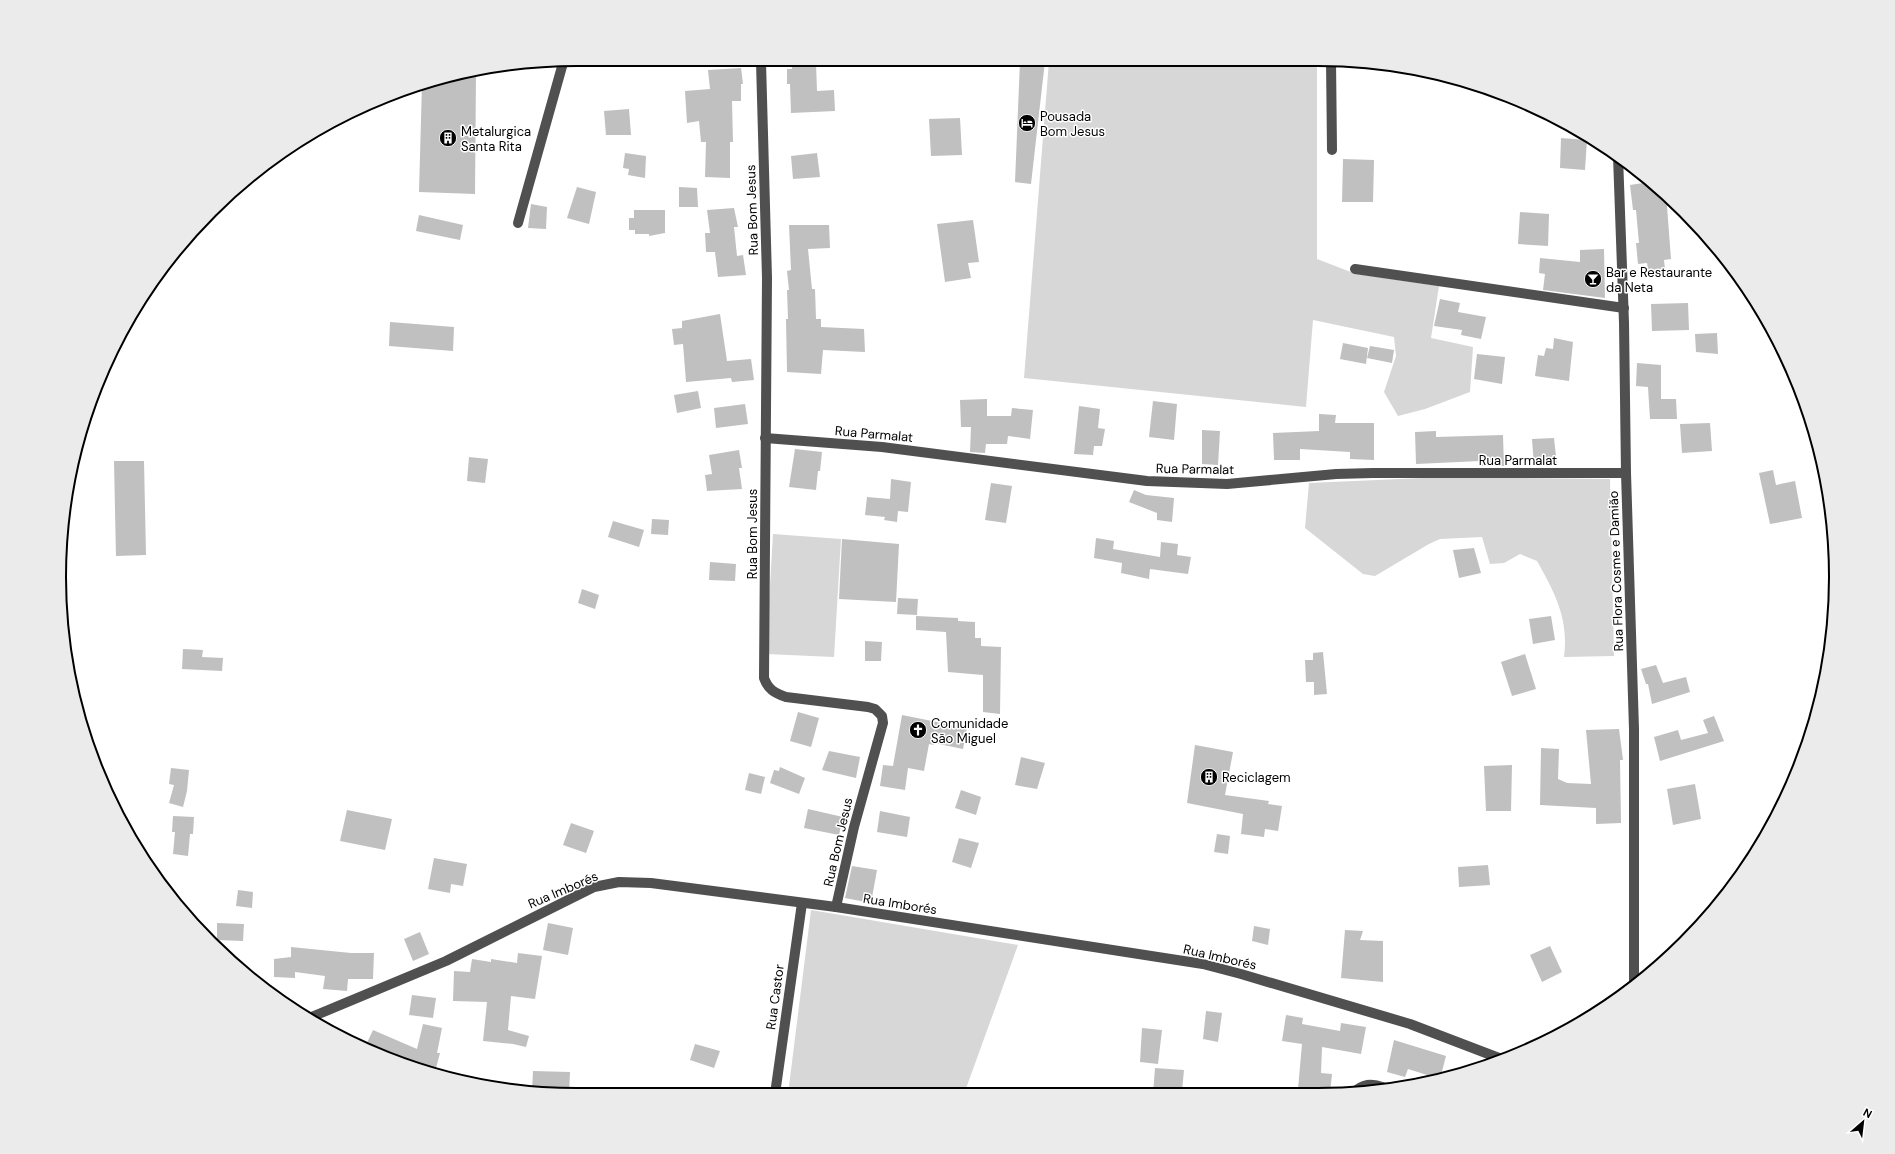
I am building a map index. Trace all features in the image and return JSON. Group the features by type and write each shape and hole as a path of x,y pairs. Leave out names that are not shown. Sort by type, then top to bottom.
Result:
{"street":[{"path":"518,223 562,66"},
{"name":"Rua Bom Jesus","path":"761,66 767,278 764,678 766,685 777,694 786,697 868,707 875,710 882,716 883,723 854,827 836,907"},
{"path":"1331,66 1332,150"},
{"name":"Rua Flora Cosme e Damião","path":"1618,164 1624,308 1626,473 1634,728 1634,978"},
{"path":"1355,270 1624,308"},
{"name":"Rua Parmalat","path":"766,438 882,447 1147,481 1184,484 1227,484 1336,474 1373,473 1626,473"},
{"name":"Rua Imborés","path":"314,1016 446,961 594,887 620,882 651,883 836,907 1203,964 1410,1024 1495,1056"},
{"name":"Rua Castor","path":"776,1088 802,903"},
{"path":"1362,1086 1364,1084 1376,1085"}],"shaded area":[{"path":"1049,66 1317,66 1317,259 1356,274 1439,286 1431,338 1473,347 1470,392 1425,409 1398,416 1384,392 1396,356 1394,337 1313,320 1306,407 1024,378"},
{"path":"1445,477 1610,479 1614,656 1564,657 1564,630 1559,607 1550,584 1537,561 1520,554 1504,563 1490,564 1482,537 1440,539 1375,576 1363,574 1305,528 1309,483"},
{"path":"773,534 841,539 834,657 766,654"},
{"path":"811,910 1018,945 966,1088 789,1088"}],"building":[{"path":"792,66 816,66 817,91 834,90 835,111 791,113 790,84 787,84 787,69 792,69"},
{"name":"Pousada Bom Jesus","path":"1020,66 1044,66 1031,184 1015,182"},
{"path":"741,68 743,84 741,84 741,101 732,101 733,142 730,142 730,178 705,177 706,142 701,142 699,121 687,123 685,91 710,89 708,70"},
{"name":"Metalurgica Santa Rita","path":"476,76 475,194 419,192 422,90 445,83"},
{"path":"629,109 631,135 606,135 604,111"},
{"path":"960,118 962,155 931,156 929,119"},
{"path":"1561,138 1583,140 1587,142 1585,170 1560,168"},
{"path":"625,153 646,156 645,178 628,175 629,169 623,168"},
{"path":"817,153 820,177 793,179 791,156"},
{"path":"1343,159 1374,160 1373,202 1342,202"},
{"path":"1643,183 1668,206 1667,206 1671,259 1664,260 1665,269 1648,270 1647,263 1638,264 1636,243 1639,243 1636,210 1633,210 1630,185"},
{"path":"577,187 596,192 589,224 567,218"},
{"path":"679,187 697,188 698,207 679,207"},
{"path":"531,204 547,207 546,229 528,228"},
{"path":"734,208 738,227 734,227 737,256 743,255 746,275 718,277 715,252 706,252 705,233 710,233 707,210"},
{"path":"634,210 665,210 665,233 649,236 649,234 635,234 635,230 629,230 629,218 634,218"},
{"path":"1520,212 1549,214 1548,246 1518,244"},
{"path":"419,215 463,225 460,240 416,231"},
{"path":"973,220 979,262 968,263 971,278 945,282 937,224"},
{"path":"789,225 829,225 830,248 808,249 812,289 815,289 816,319 821,319 821,327 864,329 865,352 823,350 821,374 787,372 786,319 788,319 787,290 789,290 787,271 791,270"},
{"path":"1604,249 1605,298 1543,290 1545,274 1539,273 1540,258 1580,262 1580,250"},
{"path":"1440,299 1460,303 1458,312 1486,317 1481,339 1461,335 1462,330 1434,326"},
{"path":"1688,303 1689,330 1652,331 1651,304"},
{"path":"720,314 727,361 751,359 754,380 732,382 731,378 686,382 683,344 674,345 672,329 682,328 682,321"},
{"path":"390,322 454,327 453,351 389,346"},
{"path":"1717,333 1718,354 1696,352 1695,334"},
{"path":"1554,338 1573,342 1569,381 1535,376 1538,355 1544,356 1546,348 1553,349"},
{"path":"1343,343 1368,348 1366,364 1340,359"},
{"path":"1370,346 1394,350 1392,363 1367,358"},
{"path":"1477,354 1505,357 1502,384 1474,379"},
{"path":"1637,363 1661,365 1661,399 1676,399 1677,419 1650,419 1648,387 1636,386"},
{"path":"698,391 701,408 677,413 674,395"},
{"path":"987,399 987,416 1011,416 1012,408 1033,410 1030,439 1008,436 1007,444 986,444 985,453 970,452 971,427 961,427 960,400"},
{"path":"1153,401 1177,404 1174,440 1149,437"},
{"path":"745,404 748,424 716,428 714,408"},
{"path":"1079,406 1100,409 1098,428 1105,429 1102,446 1094,446 1093,455 1074,454"},
{"path":"1319,414 1336,415 1335,423 1374,423 1374,460 1350,459 1350,452 1300,449 1300,460 1274,460 1273,433 1319,431"},
{"path":"1710,423 1712,451 1682,453 1680,424"},
{"path":"1202,430 1220,431 1218,465 1202,464"},
{"path":"1436,431 1436,437 1503,435 1504,466 1480,466 1480,461 1416,464 1415,432"},
{"path":"1554,438 1557,465 1534,466 1532,439"},
{"path":"795,449 822,452 816,490 789,487"},
{"path":"739,450 742,468 739,468 742,489 707,491 705,475 712,474 709,455"},
{"path":"469,457 488,459 485,483 467,481"},
{"path":"114,461 144,461 146,555 116,556"},
{"path":"1773,470 1776,485 1795,481 1802,518 1770,524 1759,473"},
{"path":"891,479 911,482 908,512 898,511 897,522 884,520 885,517 865,515 867,497 890,499"},
{"path":"991,483 1012,486 1006,523 985,520"},
{"path":"1134,490 1146,495 1174,498 1172,522 1157,520 1157,513 1129,502"},
{"path":"652,519 669,520 668,535 651,534"},
{"path":"613,521 644,530 639,547 608,537"},
{"path":"1096,538 1114,541 1113,549 1160,557 1161,542 1178,544 1177,555 1191,557 1188,574 1150,569 1149,579 1121,573 1122,563 1094,558"},
{"path":"842,539 899,544 896,602 839,599"},
{"path":"1474,548 1481,573 1459,578 1453,550"},
{"path":"710,562 736,564 735,581 709,580"},
{"path":"582,589 599,595 595,609 578,603"},
{"path":"898,598 918,599 917,615 897,614"},
{"path":"916,616 958,618 958,621 975,622 975,638 981,638 981,646 1001,647 1000,714 983,712 983,675 948,672 946,632 916,630"},
{"path":"1551,616 1555,640 1533,644 1529,619"},
{"path":"865,641 882,642 881,661 865,661"},
{"path":"183,649 203,650 202,657 223,658 222,671 182,669"},
{"path":"1323,652 1327,694 1314,695 1314,682 1306,682 1305,660 1313,660 1313,653"},
{"path":"1525,654 1536,689 1512,696 1501,662"},
{"path":"1656,665 1663,683 1686,677 1690,692 1652,704 1648,684 1646,684 1641,669"},
{"path":"798,712 819,718 811,747 790,741"},
{"path":"902,715 967,728 963,749 934,743 934,745 929,744 924,771 908,768 905,790 880,786 883,765 893,766"},
{"path":"1714,716 1724,741 1660,761 1654,737 1678,730 1681,740 1708,733 1703,720"},
{"path":"1619,729 1623,760 1620,760 1621,823 1596,824 1596,808 1540,805 1541,748 1559,749 1558,779 1567,783 1591,784 1586,730"},
{"path":"1195,745 1233,752 1225,795 1269,801 1268,804 1282,806 1278,831 1265,829 1264,837 1241,834 1243,814 1187,803"},
{"path":"829,751 860,757 856,778 822,770"},
{"path":"1021,757 1045,763 1037,789 1015,785"},
{"path":"1512,765 1511,811 1486,811 1484,766"},
{"path":"780,767 805,778 799,794 770,783 774,770 779,771"},
{"path":"171,768 189,770 187,791 183,807 169,803 174,785 169,784"},
{"path":"749,773 765,777 761,794 745,790"},
{"path":"1695,784 1701,819 1673,825 1667,789"},
{"path":"961,790 981,797 976,815 955,808"},
{"path":"808,809 843,817 839,835 804,828"},
{"path":"347,810 392,819 385,850 340,841"},
{"path":"880,811 910,817 907,837 877,832"},
{"path":"173,816 194,817 193,834 190,834 188,856 173,854 175,832 172,832"},
{"path":"571,823 594,831 586,853 563,845"},
{"path":"1217,834 1230,836 1228,854 1214,852"},
{"path":"959,838 979,843 971,868 952,862"},
{"path":"434,858 467,864 463,886 451,884 450,893 428,889"},
{"path":"1488,865 1490,885 1459,887 1458,867"},
{"path":"852,866 877,870 871,903 845,898"},
{"path":"238,890 253,892 252,908 236,906"},
{"path":"217,923 244,924 243,941 217,939"},
{"path":"548,923 573,928 568,955 543,950"},
{"path":"1254,926 1270,929 1268,945 1252,941"},
{"path":"1345,930 1363,931 1360,940 1383,941 1383,982 1341,978"},
{"path":"420,932 429,954 413,961 404,939"},
{"path":"1550,946 1562,972 1542,982 1530,955"},
{"path":"291,947 351,953 374,953 373,979 348,979 347,991 323,989 325,976 295,972 295,978 274,977 274,959 291,957"},
{"path":"518,953 542,956 535,999 511,996 508,1030 529,1036 526,1047 483,1041 487,1002 453,1001 454,971 470,972 472,959 491,962 491,959 517,963"},
{"path":"412,995 436,998 433,1018 409,1015"},
{"path":"1206,1011 1222,1013 1218,1042 1203,1039"},
{"path":"1286,1015 1303,1018 1302,1024 1340,1031 1341,1023 1366,1027 1361,1054 1322,1047 1321,1073 1332,1074 1331,1088 1298,1088 1302,1044 1282,1041"},
{"path":"423,1024 442,1028 437,1053 440,1053 436,1068 413,1061 367,1043 373,1030 417,1049"},
{"path":"1142,1028 1162,1030 1158,1064 1140,1062"},
{"path":"1394,1040 1446,1056 1442,1073 1429,1076 1408,1069 1405,1077 1387,1072"},
{"path":"695,1044 720,1051 714,1068 690,1060"},
{"path":"1155,1068 1184,1070 1182,1088 1153,1088"},
{"path":"533,1071 570,1072 569,1088 532,1086"}],"place":[{"name":"Pousada Bom Jesus","path":"1027,123"},
{"name":"Metalurgica Santa Rita","path":"448,138"},
{"name":"Bar e Restaurante da Neta","path":"1593,279"},
{"name":"Comunidade São Miguel","path":"918,730"},
{"name":"Reciclagem","path":"1209,777"}]}
